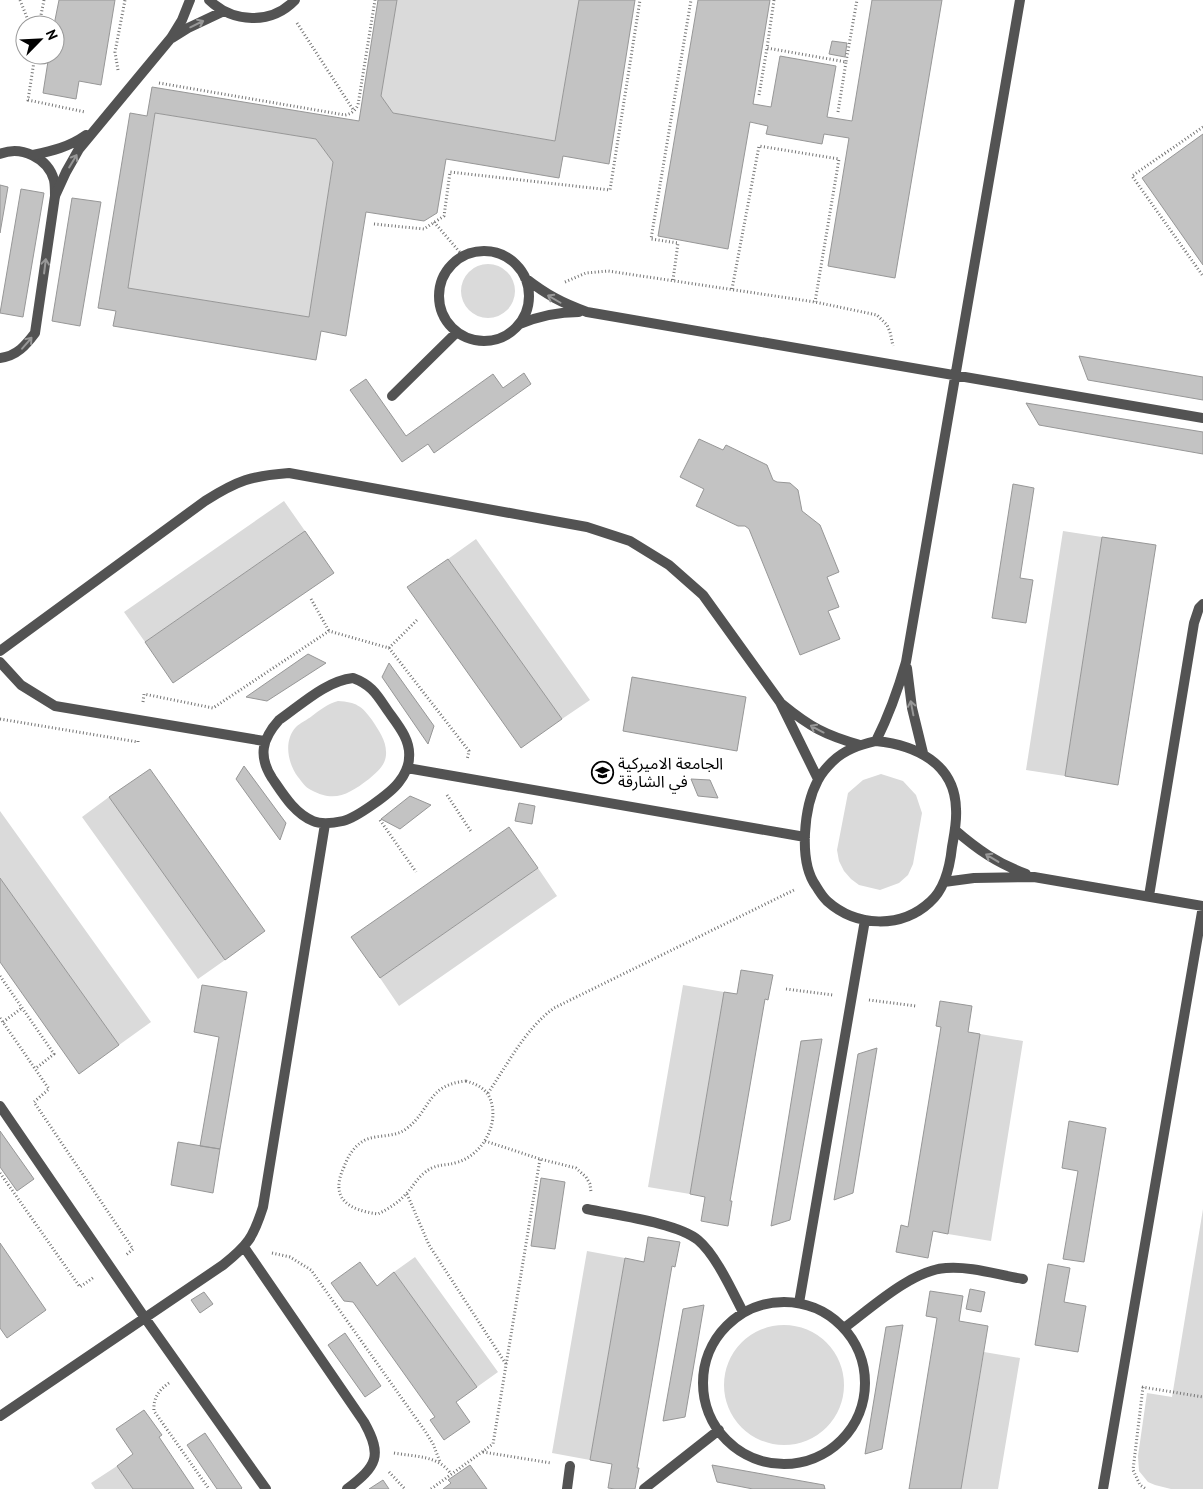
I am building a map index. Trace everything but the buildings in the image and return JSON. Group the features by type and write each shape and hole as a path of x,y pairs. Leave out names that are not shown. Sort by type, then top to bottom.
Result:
{"street":[{"path":"55,196 70,164 95,129 171,38 182,20 190,0"},
{"path":"209,0 224,11 240,17 256,18 273,15 291,4"},
{"path":"876,741 899,689 906,662 1020,0"},
{"path":"171,38 224,11"},
{"path":"33,155 55,151 76,142 95,129"},
{"path":"0,154 18,151 33,155 46,165 54,179 55,196 35,332 24,348 8,357 0,358"},
{"path":"525,278 528,290 526,313 520,324 502,338 486,341 471,339 457,332 446,321 439,306 439,291 442,277 451,264 463,256 477,251 492,251 506,257 517,266 525,278 544,293 565,304 587,312"},
{"path":"520,324 541,316 564,312 587,312 1203,418"},
{"path":"392,396 457,332"},
{"path":"0,651 206,501 231,485 259,475 289,473 587,527 630,542 669,564 704,594 780,702 818,779"},
{"path":"1148,896 1194,623 1199,608 1203,604"},
{"path":"0,662 21,685 55,706 264,741"},
{"path":"906,662 912,708 923,753"},
{"path":"353,678 366,682 376,692 403,731 410,757 407,768 394,788 359,814 345,821 325,824 300,814 282,794 266,768 263,757 264,741 272,727 279,720 340,679 353,678"},
{"path":"780,702 803,722 830,736 860,744"},
{"path":"876,741 908,747 923,753 940,767 952,786 956,808 952,852 944,882 931,901 912,915 889,922 865,920 844,913 826,900 812,881 805,860 805,837 809,808 818,779 832,762 845,752 860,744 876,741"},
{"path":"407,768 805,837"},
{"path":"0,1416 246,1250 256,1229 263,1207 325,824"},
{"path":"955,830 978,850 1005,866 1034,877"},
{"path":"944,882 974,878 1034,877 1203,906 1103,1489"},
{"path":"799,1303 865,920"},
{"path":"0,1106 145,1318 266,1489"},
{"path":"587,1209 684,1231 698,1240 710,1253 743,1312"},
{"path":"246,1250 364,1422 375,1445 375,1457 370,1469 364,1477 347,1489"},
{"path":"844,1328 909,1280 933,1270 958,1268 1023,1278"},
{"path":"780,1301 799,1303 816,1308 831,1317 844,1328 854,1342 861,1359 864,1376 864,1393 860,1410 852,1426 841,1440 828,1451 812,1459 795,1463 761,1460 745,1453 730,1443 719,1430 709,1413 704,1394 704,1375 708,1356 716,1339 728,1324 743,1312 761,1305 780,1301"},
{"path":"644,1489 719,1430"},
{"path":"567,1489 570,1466"}],"path":[{"path":"20,0 26,15"},
{"path":"41,15 44,0"},
{"path":"125,0 115,52 126,92"},
{"path":"137,79 345,115 354,111 358,105 374,0"},
{"path":"374,224 424,229 444,216 450,172 610,190 640,0"},
{"path":"673,280 678,243 651,239 691,0"},
{"path":"759,96 774,0"},
{"path":"838,112 857,0"},
{"path":"291,4 354,111"},
{"path":"767,48 846,62"},
{"path":"33,65 28,100 105,117"},
{"path":"1203,127 1132,176 1203,276"},
{"path":"732,289 759,146 839,160 815,302"},
{"path":"434,222 463,256"},
{"path":"544,293 579,276 608,270 815,302 877,315 890,332 896,366"},
{"path":"311,599 329,632 389,648 469,751 463,778"},
{"path":"389,648 418,619"},
{"path":"0,719 138,742 144,694 213,708 329,632"},
{"path":"431,772 472,833"},
{"path":"370,806 416,872"},
{"path":"488,1094 526,1036 537,1022 554,1008 812,881"},
{"path":"0,976 54,1054 35,1069"},
{"path":"3,1022 22,1008"},
{"path":"0,1018 49,1089 34,1102 133,1249 80,1287 0,1173"},
{"path":"466,1081 483,1088 488,1094 492,1103 493,1123 485,1141 467,1158 458,1163 444,1164 431,1168 415,1182 407,1194 396,1204 378,1214 354,1209 342,1199 338,1184 340,1176 355,1148 365,1140 403,1131 414,1123 426,1103 435,1094 457,1082 466,1081"},
{"path":"485,1141 540,1159 576,1168 586,1176 590,1184 591,1193 587,1209"},
{"path":"431,1489 493,1444 540,1159"},
{"path":"407,1194 429,1245 507,1364"},
{"path":"246,1250 276,1253 290,1257 311,1270 425,1431 433,1444 440,1462"},
{"path":"183,1372 157,1394 154,1400 154,1411 209,1489"},
{"path":"1122,1384 1203,1397"},
{"path":"1143,1387 1133,1463 1135,1477 1140,1485 1146,1489"},
{"path":"375,1450 440,1462 451,1474"},
{"path":"483,1452 570,1466"}],"shaded area":[{"path":"397,0 579,0 555,141 393,113 381,96"},
{"path":"155,113 316,139 333,162 309,317 128,288"},
{"path":"483,264 493,264 503,268 511,276 515,291 511,306 503,314 493,318 483,318 473,314 465,306 461,296 461,286 465,276 473,268"},
{"path":"284,501 305,531 145,642 124,612"},
{"path":"1063,531 1102,537 1065,776 1026,770"},
{"path":"476,539 590,700 562,719 448,559"},
{"path":"338,701 349,702 365,711 382,736 386,755 380,768 362,784 342,795 327,796 311,790 301,781 292,766 288,746 289,739 296,727 324,707"},
{"path":"881,774 903,781 916,795 922,813 913,864 908,875 899,883 880,890 859,885 851,879 839,861 837,850 848,793 863,780"},
{"path":"109,797 225,960 198,979 82,817"},
{"path":"0,811 151,1022 119,1045 0,878"},
{"path":"538,868 557,896 399,1006 380,978"},
{"path":"683,985 724,992 690,1194 648,1187"},
{"path":"980,1034 1023,1041 991,1241 948,1234"},
{"path":"1203,1209 1203,1489 1171,1489 1148,1482 1139,1471 1138,1456 1147,1393 1172,1397"},
{"path":"587,1251 625,1258 590,1460 552,1453"},
{"path":"415,1257 498,1372 477,1387 394,1272"},
{"path":"784,1325 807,1329 827,1342 840,1362 844,1385 840,1408 827,1428 807,1441 784,1445 761,1441 741,1428 728,1408 724,1385 728,1362 741,1342 761,1329"},
{"path":"984,1352 1020,1358 998,1489 961,1489"},
{"path":"117,1466 133,1489 95,1489 91,1483"}],"place":[{"name":"الجامعة الاميركية في الشارقة","path":"602,772"}]}
